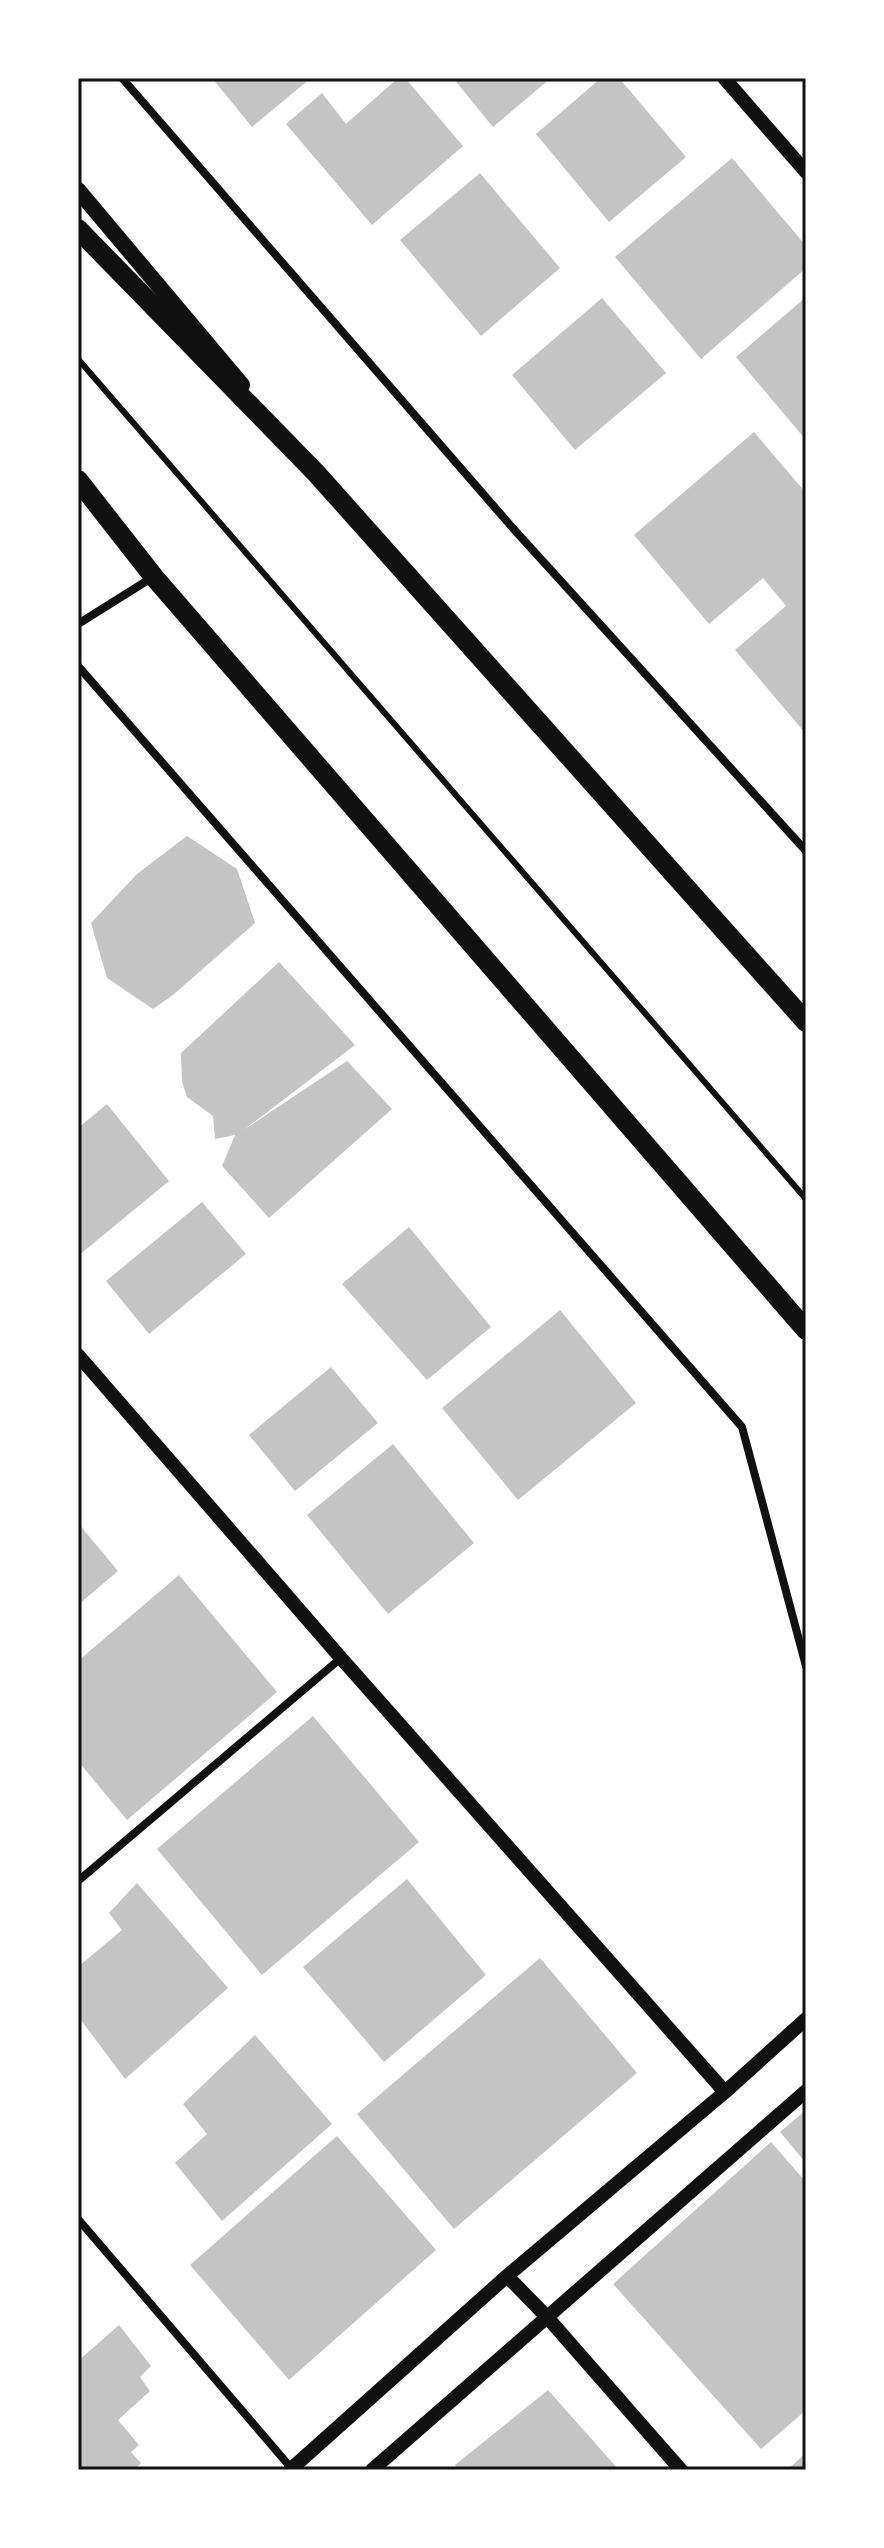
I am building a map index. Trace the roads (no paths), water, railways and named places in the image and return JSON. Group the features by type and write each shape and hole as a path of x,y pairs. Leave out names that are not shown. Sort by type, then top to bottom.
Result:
{"main road":[{"path":"78,190 316,473 806,1022"},
{"path":"78,229 316,473"},
{"path":"78,480 154,577 806,1330"},
{"path":"78,489 126,542"}],"street":[{"path":"122,78 511,526 806,851"},
{"path":"724,78 806,172"},
{"path":"78,624 154,577"},
{"path":"78,666 742,1427 806,1666"},
{"path":"78,1355 725,2092"},
{"path":"78,1881 341,1658"},
{"path":"78,2219 291,2470 507,2276 725,2092 806,2019"},
{"path":"372,2470 806,2091"},
{"path":"507,2276 547,2317 681,2470"}],"lane":[{"path":"78,359 806,1199"}]}
